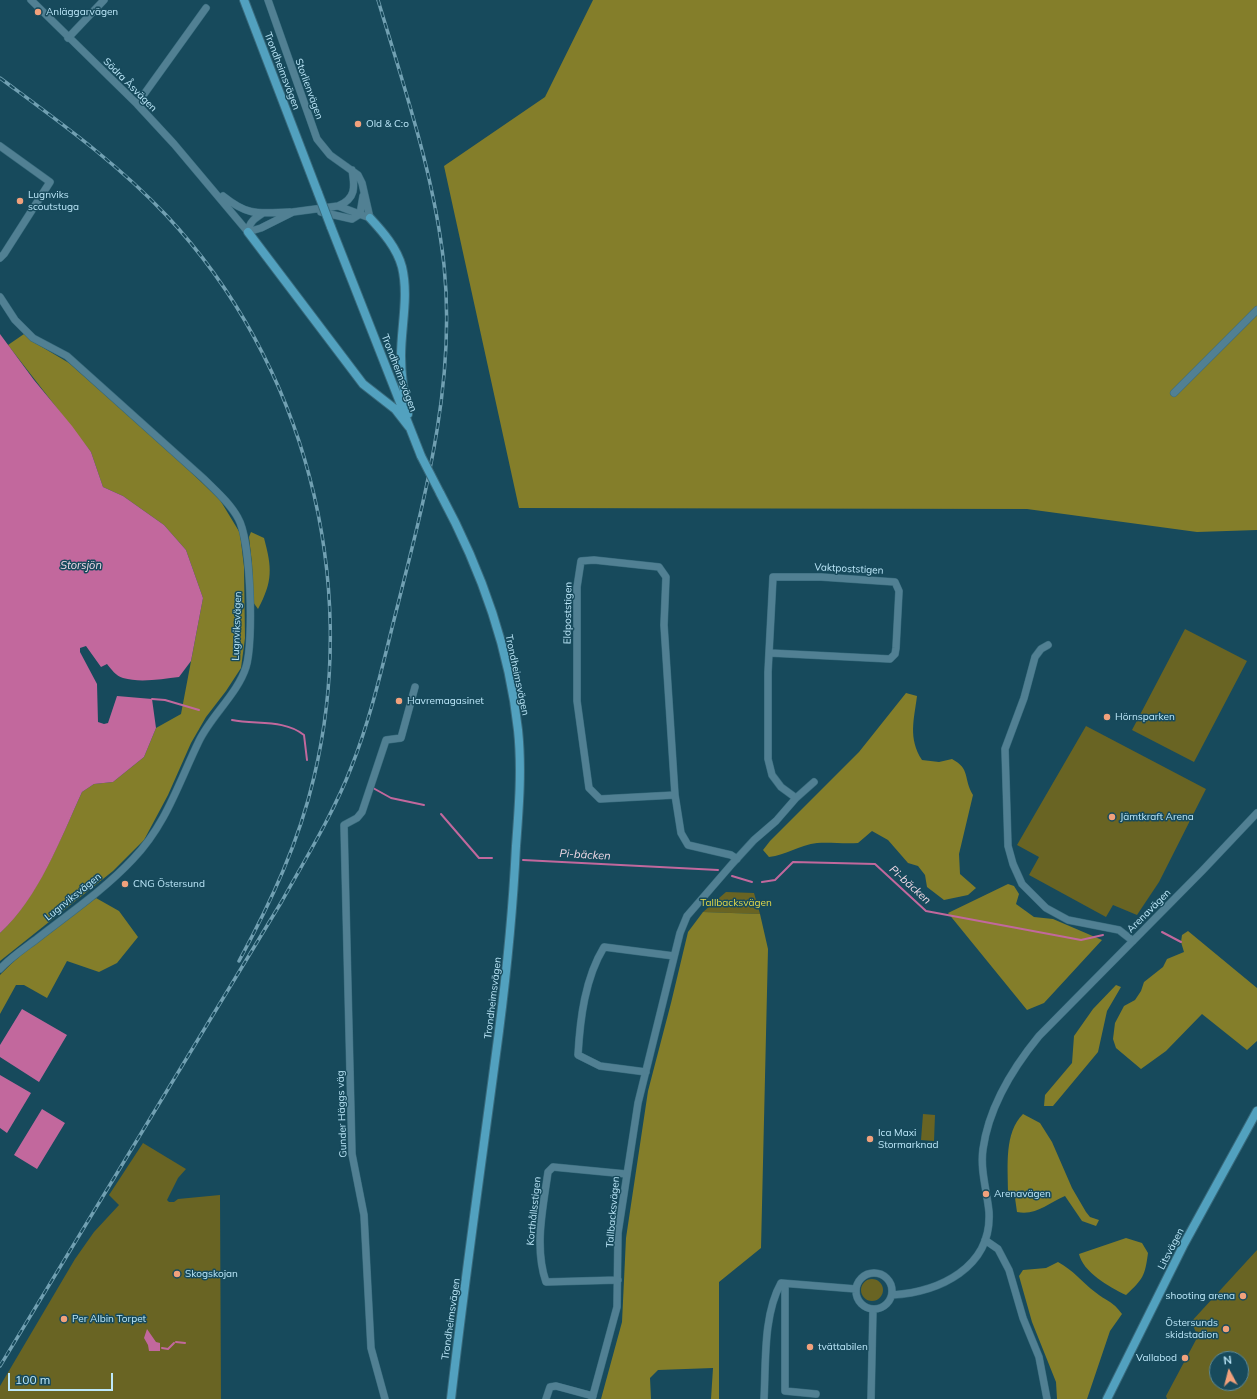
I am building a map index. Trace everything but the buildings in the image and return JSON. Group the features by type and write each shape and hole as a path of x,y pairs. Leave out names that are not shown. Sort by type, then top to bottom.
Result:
{"main road":[{"name":"Trondheimsvägen","path":"244,0 410,431 470,553 494,617 514,703 519,744 520,778 510,943 451,1399"},
{"path":"370,218 394,248 402,267 405,302 401,356 403,392 410,431"},
{"path":"248,232 363,384 395,409 410,431"},
{"name":"Litsvägen","path":"1107,1399 1184,1244 1257,1112"}],"street":[{"name":"Södra Åsvägen","path":"31,0 68,38 137,104 212,187 248,232"},
{"path":"68,38 104,0"},
{"name":"Storlienvägen","path":"268,0 317,139 330,155 352,170 362,183 370,218"},
{"path":"137,104 206,8"},
{"path":"0,146 50,182 0,258"},
{"path":"263,213 255,218 249,225 248,232 261,228 293,212 338,206 349,202 354,186 352,170"},
{"name":"Södra Åsvägen","path":"212,187 245,211 263,213 293,212"},
{"path":"309,210 331,213 345,219 352,219 360,214 364,192"},
{"path":"338,206 370,218"},
{"name":"Lugnviksvägen","path":"0,297 15,320 33,338 67,356 204,479 222,497 238,518 247,552 249,643 246,667 239,682 200,739 172,804 157,831 133,859 100,889 0,968"},
{"path":"1174,393 1257,310"},
{"name":"Eldpoststigen","path":"675,795 600,799 589,788 577,701 577,587 581,561 594,560 659,567 666,576 664,625 675,795 681,833 688,845 734,857"},
{"name":"Vaktpoststigen","path":"770,653 890,659 895,654 896,648 899,591 895,582 821,577 773,577 770,653 768,759 772,775 781,787 796,798"},
{"path":"1048,645 1041,649 1035,657 1024,698 1005,749 1008,846 1013,864 1022,884 1032,896 1046,908 1068,920 1119,930 1133,941"},
{"name":"Gunder Häggs väg","path":"385,1399 371,1348 364,1215 352,1154 344,825 357,818 362,812 386,740 401,738 415,687"},
{"name":"Tallbacksvägen","path":"593,1398 617,1307 618,1233 638,1103 680,932 687,916 734,857 776,821 796,798 814,782"},
{"name":"Arenavägen","path":"873,1309 885,1306 892,1296 924,1290 949,1281 964,1270 976,1256 984,1240 989,1214 983,1173 983,1150 991,1117 1006,1082 1020,1058 1039,1036 1257,813"},
{"path":"646,1072 600,1066 578,1056 580,1020 595,962 604,947 674,956"},
{"name":"Korthållsstigen","path":"618,1280 546,1282 540,1266 540,1234 548,1172 553,1167 626,1174"},
{"path":"984,1240 998,1250 1009,1270 1023,1318 1039,1357 1047,1399"},
{"path":"871,1399 873,1309 866,1307 859,1301 856,1289 861,1278 866,1274 874,1272 887,1277 892,1289 892,1296"},
{"path":"764,1399 770,1313 774,1295 780,1283 788,1285 856,1289"},
{"path":"788,1285 785,1391 816,1394"},
{"path":"546,1399 550,1388 556,1386 593,1398"}],"green space":[{"path":"1185,629 1247,661 1194,762 1132,730"},
{"name":"Jämtkraft Arena","path":"1086,726 1206,789 1159,882 1137,915 1113,905 1106,917 1029,875 1039,857 1017,845"},
{"name":"Tallbacksvägen","path":"726,892 754,893 760,914 703,912"},
{"path":"923,1114 935,1115 934,1141 921,1140"},
{"path":"143,1143 186,1169 178,1178 167,1200 169,1202 174,1202 178,1199 220,1195 221,1399 0,1399 0,1386 75,1259 94,1232 119,1205 109,1195"},
{"name":"Östersunds skidstadion","path":"1257,1250 1257,1399 1167,1399 1166,1396 1198,1336 1191,1322"},
{"path":"872,1279 880,1282 883,1290 880,1298 872,1301 864,1298 861,1290 864,1282"}],"shaded area":[{"path":"593,0 1257,0 1257,530 1197,532 1027,509 519,508 444,166 545,97"},
{"path":"24,334 37,344 69,363 174,456 220,500 240,533 244,567 245,638 241,668 206,717 191,743 168,795 144,840 113,871 0,961 0,933 13,919 37,886 57,848 82,792 94,784 113,782 144,757 156,728 181,714 203,598 186,550 164,525 123,496 103,487 91,452 8,345"},
{"path":"251,532 264,538 270,566 269,582 258,609 253,602 252,564 249,537"},
{"path":"906,693 917,696 913,736 922,760 939,762 952,759 962,767 966,775 973,795 959,854 960,874 976,888 968,895 944,900 927,887 925,875 918,866 908,863 888,840 872,831 858,843 817,843 769,857 763,850 770,841 859,752"},
{"path":"1008,884 1014,886 1019,894 1016,904 1034,917 1053,919 1102,940 1044,1003 1027,1010 948,913"},
{"path":"96,898 119,911 138,937 117,963 99,972 67,961 47,998 24,985 16,985 0,1014 0,975 34,944"},
{"path":"703,912 760,914 768,949 761,1248 719,1282 719,1399 711,1399 713,1368 658,1370 650,1378 651,1399 601,1399 622,1322 626,1238 648,1091 688,932"},
{"path":"1188,931 1257,988 1257,1041 1247,1050 1202,1014 1166,1051 1141,1069 1116,1048 1113,1039 1115,1023 1124,1006 1135,1000 1141,991 1144,982 1163,967 1167,959 1184,952 1181,942 1182,935"},
{"path":"1116,985 1121,987 1107,1011 1098,1052 1053,1106 1044,1106 1045,1095 1072,1063 1074,1036 1093,1009"},
{"path":"1023,1114 1040,1123 1052,1142 1072,1188 1086,1212 1090,1217 1099,1220 1096,1226 1082,1221 1065,1196 1036,1211 1024,1213 1017,1212 1015,1198 1008,1191 1008,1150 1013,1131"},
{"path":"1126,1238 1142,1243 1148,1253 1146,1267 1140,1281 1126,1295 1112,1288 1091,1273 1081,1261 1079,1254"},
{"path":"1058,1262 1073,1272 1122,1314 1110,1331 1087,1399 1057,1399 1056,1382 1032,1322 1019,1276 1023,1270 1046,1268"}],"water":[{"name":"Storsjön","path":"0,334 91,452 103,487 123,496 164,525 186,550 203,598 191,661 179,677 158,680 123,678 116,674 107,664 101,667 86,646 80,648 80,652 97,684 98,722 104,724 108,723 117,696 152,699 156,728 144,757 113,782 94,784 82,792 57,848 37,886 14,919 0,933"},
{"path":"22,1009 67,1035 39,1082 0,1057 0,1045"},
{"path":"0,1075 31,1093 7,1133 0,1128"},
{"path":"42,1109 65,1123 37,1169 14,1155"},
{"path":"147,1329 156,1342 160,1343 160,1351 149,1351 148,1345 144,1338"}],"waterway":[{"name":"Pi-bäcken","path":"152,699 165,700 199,710"},
{"name":"Pi-bäcken","path":"232,720 270,723 296,730 304,735 307,760"},
{"name":"Pi-bäcken","path":"373,788 391,798 424,805"},
{"name":"Pi-bäcken","path":"441,814 479,858 492,858"},
{"name":"Pi-bäcken","path":"523,860 718,870"},
{"name":"Pi-bäcken","path":"762,882 775,880 793,862 875,864 926,911 1081,940 1103,935"},
{"name":"Pi-bäcken","path":"732,876 752,882"},
{"name":"Pi-bäcken","path":"1162,932 1181,942"},
{"path":"176,1342 185,1343"},
{"path":"162,1348 168,1349 174,1343"}],"railway":[{"path":"0,1366 282,901 310,852 328,819 351,768 377,687 419,521 436,436 446,351 447,308 444,265 426,164 408,98 378,0"},
{"path":"0,78 86,143 127,177 166,215 214,274 254,338 286,406 310,478 324,552 330,627 327,702 314,777 300,825 273,894 239,961"}],"place":[{"name":"Anläggarvägen","path":"38,12"},
{"name":"Old & C:o","path":"358,124"},
{"name":"Lugnviks scoutstuga","path":"20,201"},
{"name":"Havremagasinet","path":"399,701"},
{"name":"Hörnsparken","path":"1107,717"},
{"name":"Jämtkraft Arena","path":"1112,817"},
{"name":"CNG Östersund","path":"125,884"},
{"name":"Ica Maxi Stormarknad","path":"870,1139"},
{"name":"Arenavägen","path":"986,1194"},
{"name":"Skogskojan","path":"177,1274"},
{"name":"shooting arena","path":"1243,1296"},
{"name":"Per Albin Torpet","path":"64,1319"},
{"name":"Östersunds skidstadion","path":"1226,1329"},
{"name":"tvättabilen","path":"810,1347"},
{"name":"Vallabod","path":"1185,1358"}]}
